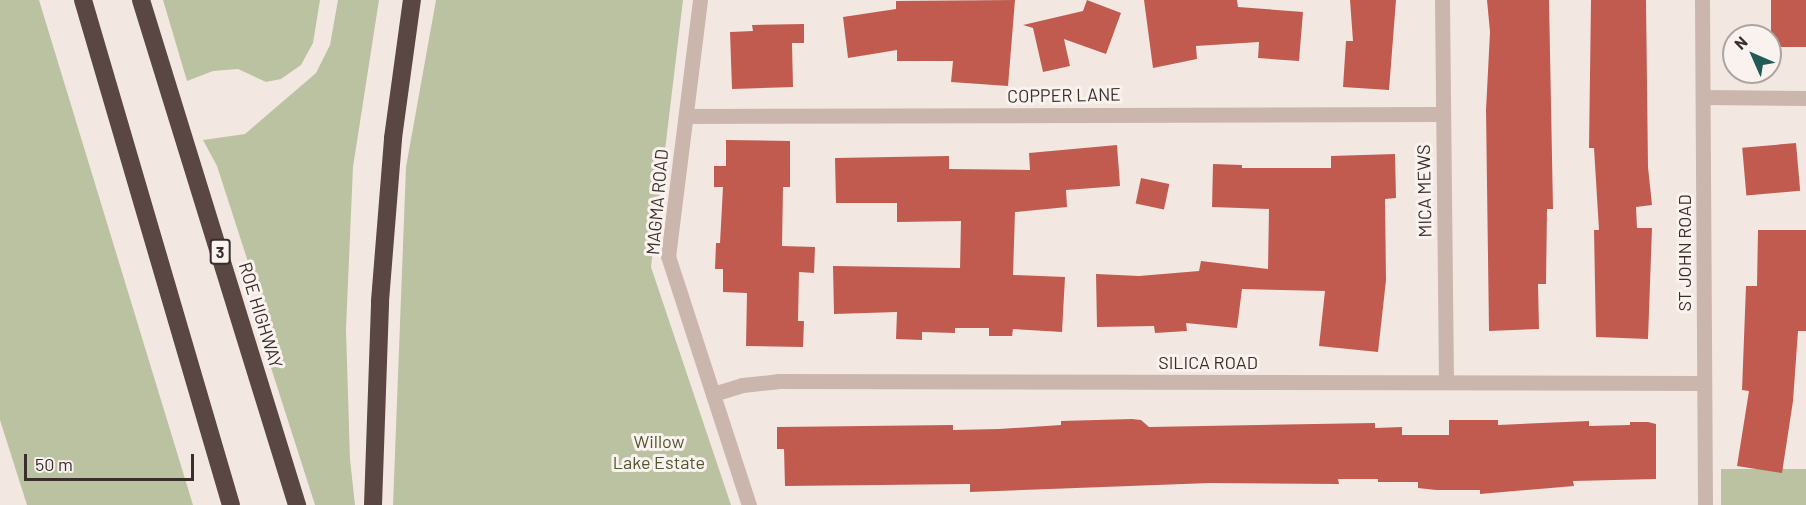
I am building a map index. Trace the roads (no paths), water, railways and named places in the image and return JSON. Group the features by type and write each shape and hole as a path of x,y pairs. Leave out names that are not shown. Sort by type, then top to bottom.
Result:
{"highway":[{"path":"83,0 231,505"},
{"name":"ROE HIGHWAY","path":"141,0 297,505"},
{"path":"373,505 383,266 393,138 412,0"}],"street":[{"name":"MAGMA ROAD","path":"700,0 668,256 749,505"},
{"name":"MICA MEWS","path":"1442,0 1446,382"},
{"name":"ST JOHN ROAD","path":"1702,0 1705,505"},
{"path":"1702,97 1806,98"},
{"name":"COPPER LANE","path":"686,116 1442,114"},
{"name":"SILICA ROAD","path":"713,394 742,385 778,381 1704,383"}],"park label":[{"name":"Willow Lake Estate","path":"659,452"}]}
